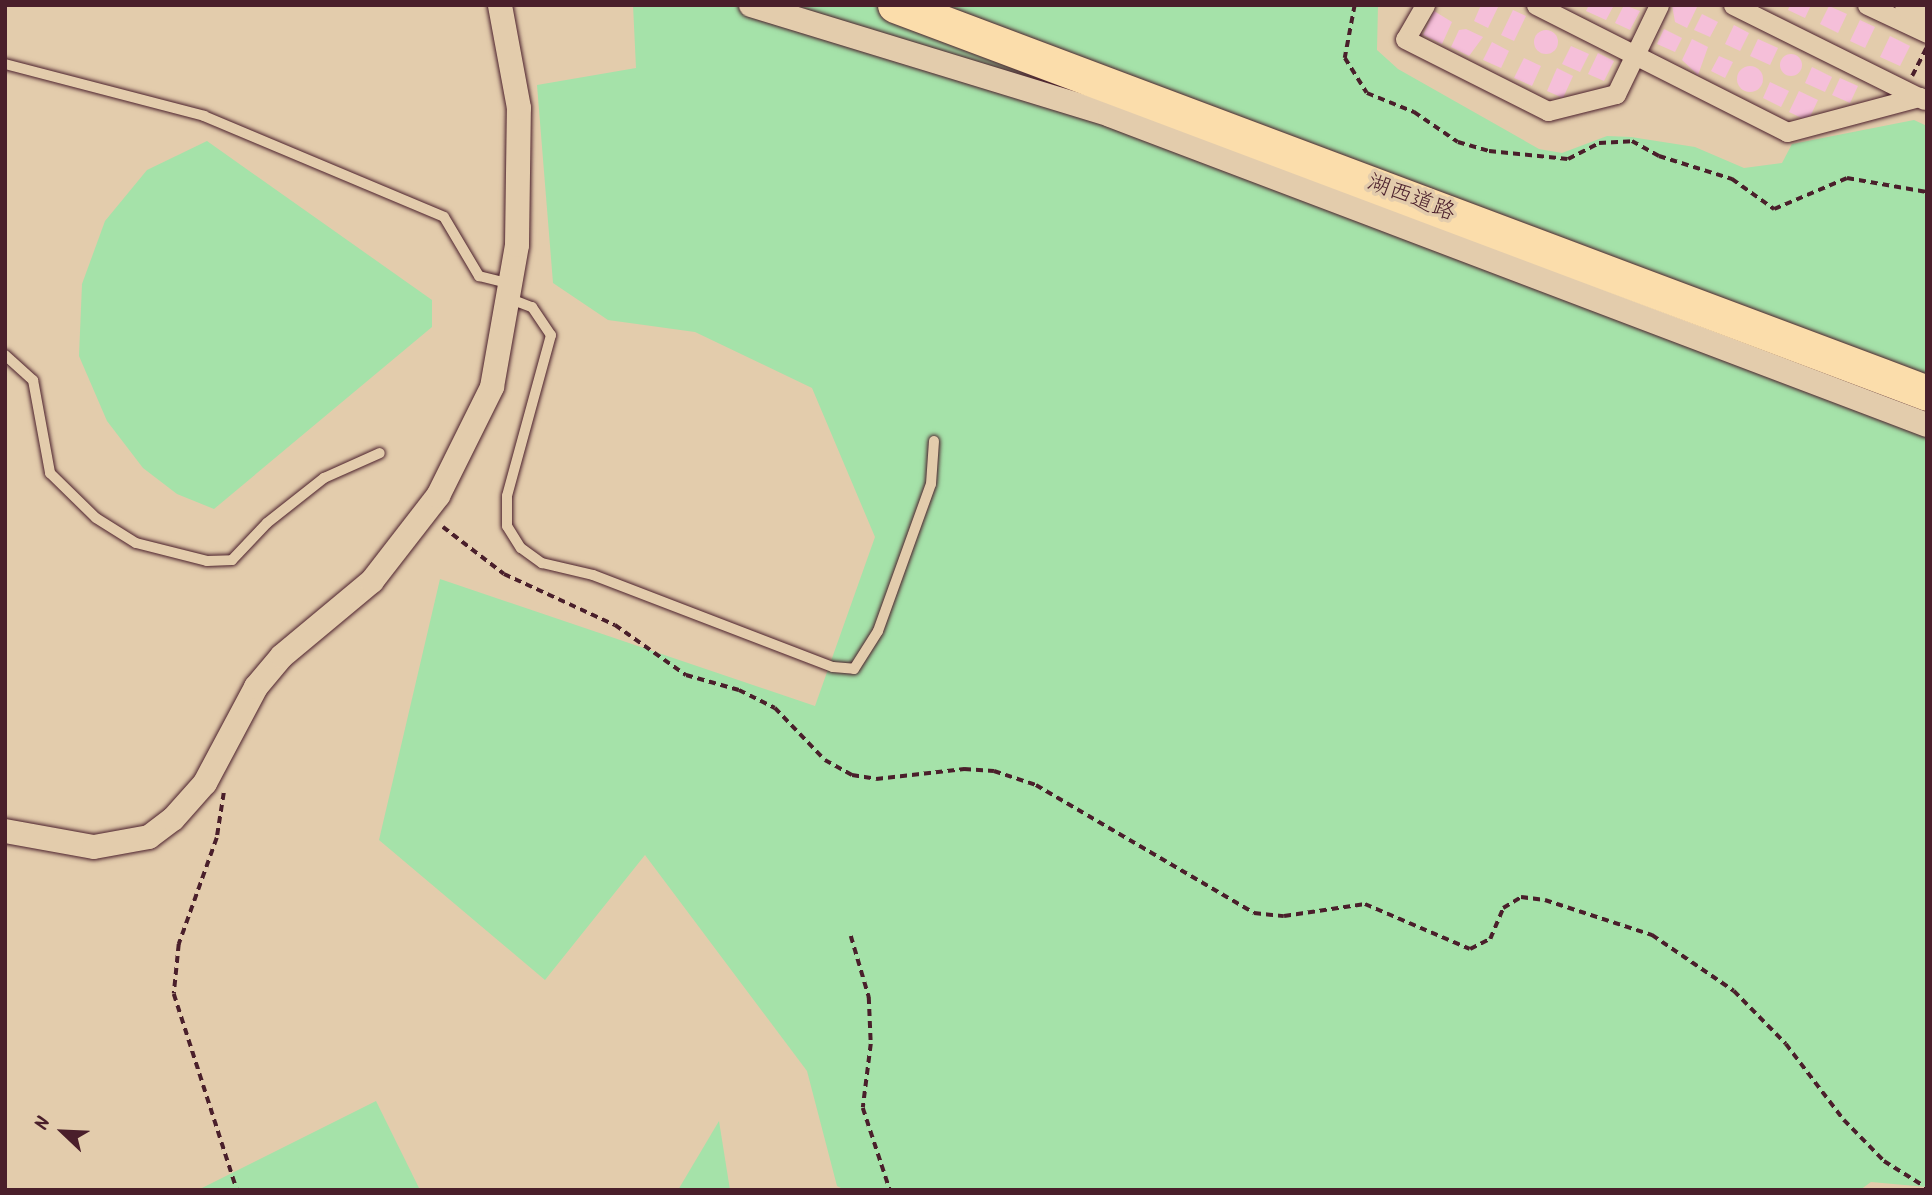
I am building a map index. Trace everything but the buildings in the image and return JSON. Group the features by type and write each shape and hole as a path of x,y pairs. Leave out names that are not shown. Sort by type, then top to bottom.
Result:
{"highway":[{"name":"湖西道路","path":"895,5 1927,394"},
{"name":"湖西道路","path":"950,5 1927,374"}],"street":[{"path":"5,831 94,847 149,836 173,819 205,783 256,687 282,656 372,581 438,496 492,387 517,245 519,108 500,5"},
{"path":"751,5 1110,116 1927,425"},
{"path":"1425,5 1405,39 1548,111 1616,94 1659,5"},
{"path":"1536,5 1787,132 1917,96"},
{"path":"1733,5 1917,96"},
{"path":"1867,5 1927,33"},
{"path":"1907,5 1927,15"}],"lane":[{"path":"5,64 204,116 444,217 479,276 508,290 532,307 551,335 507,496 507,526 521,548 542,563 593,575 833,667 854,669 878,631 931,484 934,441"},
{"path":"5,355 33,380 50,473 96,518 136,543 207,561 232,560 267,523 324,478 380,453"}],"path":[{"path":"1355,5 1345,58 1367,93 1478,148 1568,159 1599,143 1632,141 1659,156 1732,178 1774,209 1847,178 1927,192"},
{"path":"1917,96 1927,46"},
{"path":"443,527 504,574 615,625 686,675 739,691 775,708 825,760 852,775 876,779 964,769 1036,785 1254,913 1284,916 1365,904 1470,950 1490,939 1503,908 1521,897 1545,900 1652,935 1734,991 1786,1044 1884,1161 1927,1188"},
{"path":"225,789 217,838 179,944 174,993 237,1190"},
{"path":"851,936 869,997 871,1044 863,1108 890,1190"}],"green space":[{"path":"633,5 1378,5 1377,50 1398,69 1539,149 1562,153 1607,136 1631,137 1695,147 1744,168 1782,163 1792,144 1914,120 1927,126 1927,1187 1871,1182 1860,1190 845,1190 837,1186 807,1071 645,855 545,980 379,840 440,579 815,706 875,537 812,388 695,332 608,320 553,283 537,85 636,68"},
{"path":"207,141 432,300 432,327 214,509 177,494 143,468 107,421 79,356 82,284 105,221 147,170"},
{"path":"376,1101 420,1190 198,1190"},
{"path":"719,1121 730,1190 678,1190"}]}
